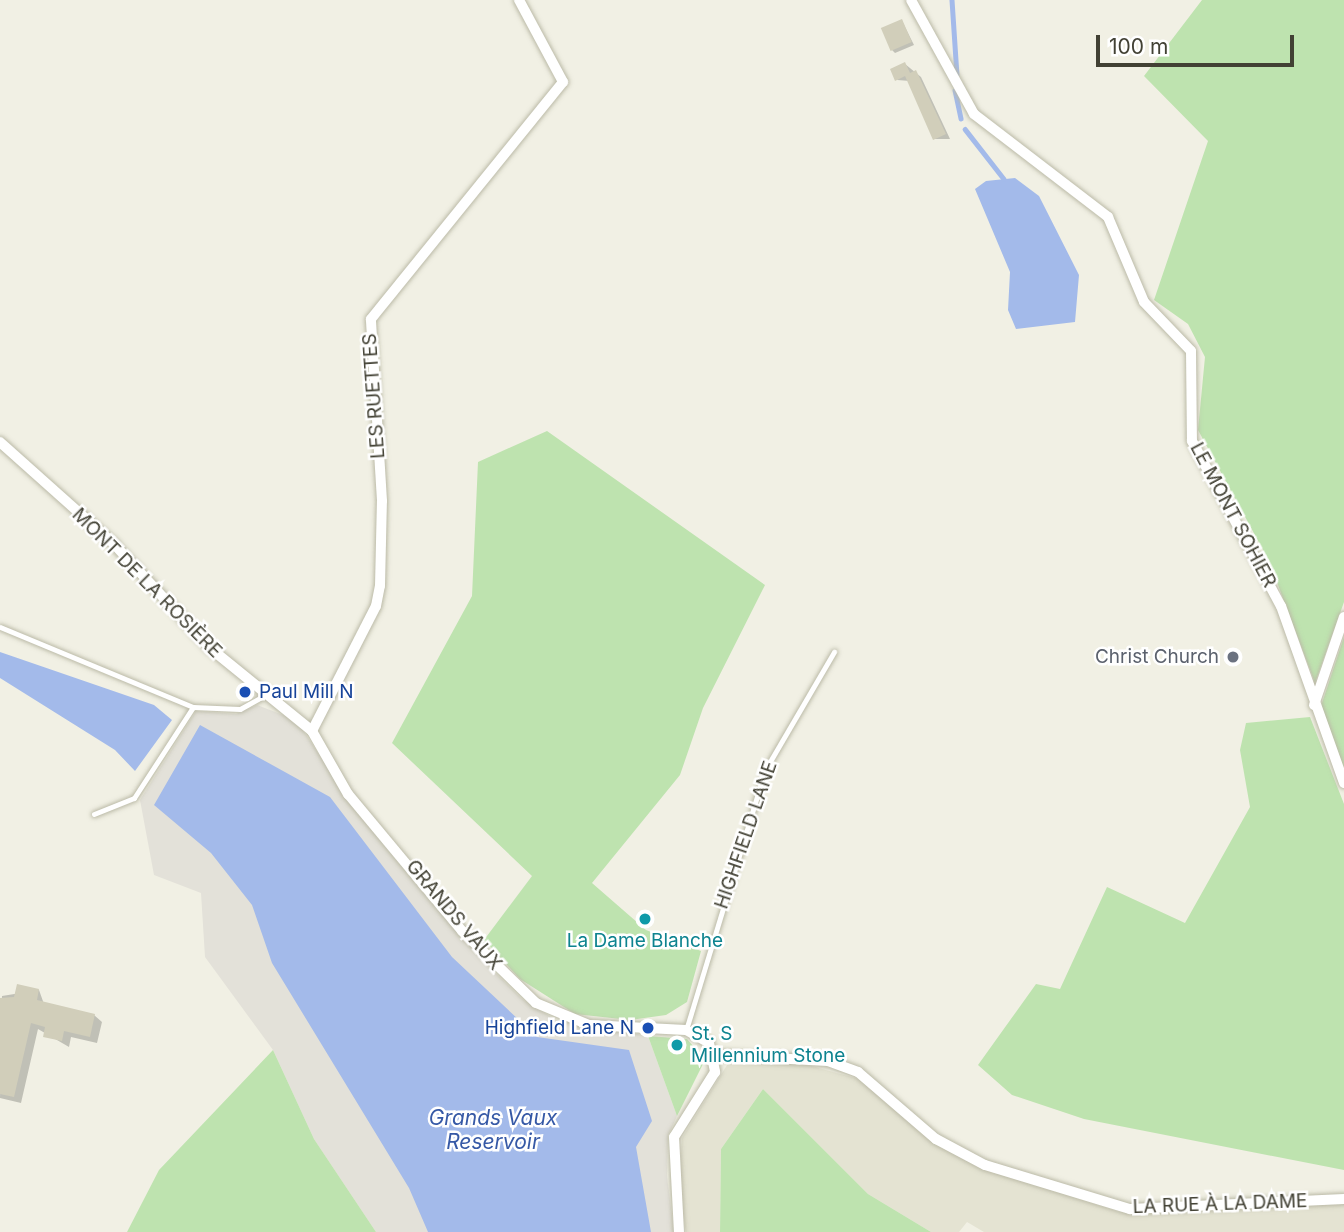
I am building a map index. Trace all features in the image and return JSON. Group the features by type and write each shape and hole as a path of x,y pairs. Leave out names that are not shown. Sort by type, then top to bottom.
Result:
{"street":[{"name":"LES RUETTES","path":"312,731 355,651 380,586 382,501 371,319 563,82 519,0"},
{"name":"LE MONT SOHIER","path":"911,0 953,82 974,114 1108,217 1144,302 1191,351 1192,441 1281,606 1314,705 1344,783"},
{"name":"MONT DE LA ROSIÈRE","path":"0,442 114,544 263,696"},
{"path":"1314,705 1344,617"},
{"name":"GRANDS VAUX","path":"263,696 312,731 348,794 463,931 536,1003 589,1025 686,1030"},
{"path":"679,1232 674,1137 715,1072 716,1055 686,1030"},
{"name":"LA RUE À LA DAME","path":"716,1055 828,1061 858,1072 936,1139 985,1165 1130,1209 1344,1199"}],"lane":[{"path":"0,628 193,707 240,709 263,696"},
{"name":"HIGHFIELD LANE","path":"686,1030 765,770 834,652"},
{"path":"94,814 134,798 193,707"}],"shaded area":[{"name":"Grands Vaux Reservoir","path":"257,705 296,720 352,804 479,957 522,999 556,1020 648,1036 677,1116 668,1136 667,1176 674,1232 376,1232 314,1139 273,1050 205,957 201,893 154,875 140,800 196,711 236,714"},
{"path":"732,1057 804,1064 866,1081 918,1128 976,1166 1119,1212 1344,1203 1344,1232 984,1232 967,1222 959,1232 931,1232 868,1194 763,1089 721,1149 720,1232 686,1232 679,1191 682,1138"}],"green space":[{"path":"1202,0 1344,0 1344,602 1315,683 1269,561 1198,430 1205,357 1188,324 1154,300 1208,141 1144,76"},
{"path":"547,431 765,585 703,708 680,775 592,883 646,930 701,951 687,1002 666,1015 630,1020 575,1014 520,979 484,940 532,876 392,743 472,596 478,462"},
{"path":"1344,637 1344,769 1321,706"},
{"path":"1310,717 1344,804 1344,1170 1084,1119 1012,1095 978,1065 1036,984 1060,989 1107,887 1185,923 1250,807 1240,750 1246,723"},
{"path":"648,1036 687,1039 705,1060 677,1116"},
{"path":"273,1050 314,1139 376,1232 127,1232 159,1170"},
{"path":"763,1089 868,1194 931,1232 720,1232 721,1149"}],"water":[{"path":"1015,178 1039,196 1079,275 1075,322 1016,329 1008,310 1010,272 975,189 986,181"},
{"path":"0,652 154,705 172,720 135,771 115,750 0,678"},
{"name":"Grands Vaux Reservoir","path":"200,725 330,797 452,957 537,1037 629,1050 652,1121 636,1147 651,1232 428,1232 409,1188 272,963 252,905 211,853 154,805"}],"building":[{"path":"902,19 912,42 891,51 881,28"},
{"path":"905,62 910,73 916,70 946,134 933,140 905,76 895,81 890,69"},
{"path":"17,984 39,989 37,1000 95,1014 90,1037 64,1031 62,1041 43,1037 45,1027 31,1023 14,1097 0,1094 0,998 14,997"}],"waterway":[{"path":"952,0 957,75"},
{"path":"955,90 961,118"},
{"path":"965,129 1004,179"}],"place":[{"name":"Christ Church","path":"1233,657"},
{"name":"Paul Mill N","path":"245,692"},
{"name":"La Dame Blanche","path":"645,919"},
{"name":"Highfield Lane N","path":"648,1028"},
{"name":"St. S Millennium Stone","path":"677,1045"}]}
